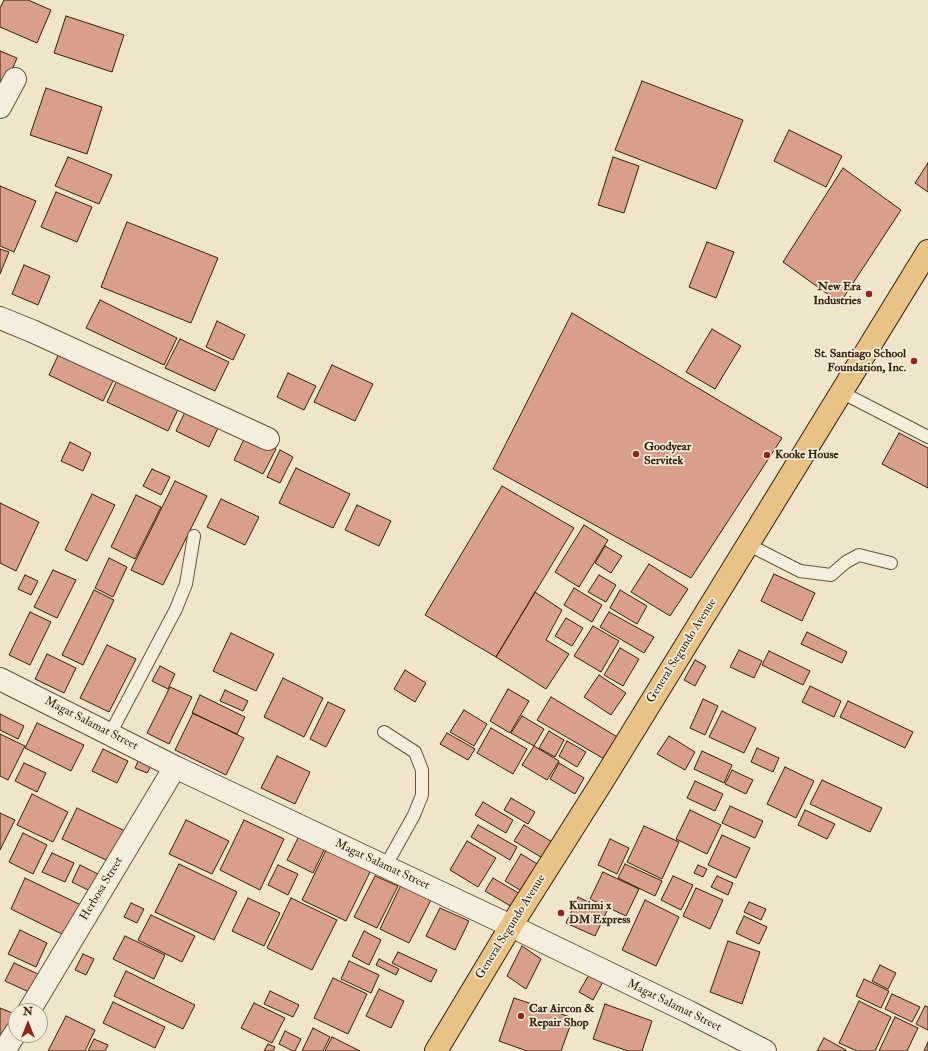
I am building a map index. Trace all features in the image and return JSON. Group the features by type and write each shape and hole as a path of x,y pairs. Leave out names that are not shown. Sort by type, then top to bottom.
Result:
{"highway":[{"name":"General Segundo Avenue","path":"436,1051 511,926 606,775 928,251"}],"street":[{"path":"0,107 15,79"},
{"path":"0,318 32,331 268,439"},
{"name":"Magat Salamat Street","path":"0,679 175,767 511,926 689,1012 765,1051"},
{"name":"Herbosa Street","path":"33,1003 175,767"}],"lane":[{"path":"842,392 928,437"},
{"path":"110,734 176,609 186,584 194,536"},
{"path":"747,544 800,571 831,575 846,562 859,555 891,563"},
{"path":"384,732 415,752 422,770 422,795 414,815 385,867"}],"building":[{"path":"4,0 28,0 51,10 37,43 0,27 0,8"},
{"path":"66,16 124,35 112,72 54,53"},
{"path":"0,51 17,58 2,94 0,93"},
{"path":"642,81 743,120 716,189 615,150"},
{"path":"46,88 102,107 87,154 30,135"},
{"path":"789,130 842,156 826,187 774,161"},
{"path":"68,157 112,175 99,204 55,186"},
{"path":"613,157 639,166 624,213 598,205"},
{"path":"928,163 928,192 915,183"},
{"path":"843,168 901,210 840,303 783,262"},
{"path":"0,186 36,201 14,252 0,246"},
{"path":"56,192 92,207 77,242 41,227"},
{"path":"127,222 218,258 191,323 101,287"},
{"path":"707,242 734,252 716,298 689,287"},
{"path":"0,249 9,252 0,274"},
{"path":"24,265 50,276 38,305 12,294"},
{"path":"100,300 177,338 164,365 86,328"},
{"name":"Goodyear Servitek","path":"572,313 782,438 691,578 493,469"},
{"path":"217,321 245,335 233,360 206,347"},
{"path":"712,329 741,346 715,389 686,372"},
{"path":"180,339 229,362 215,391 165,368"},
{"path":"62,347 117,373 103,401 49,375"},
{"path":"332,365 373,384 355,421 314,402"},
{"path":"288,373 316,386 304,410 277,397"},
{"path":"119,376 180,405 168,431 107,402"},
{"path":"186,410 219,426 209,447 176,431"},
{"path":"899,433 928,448 928,488 882,464"},
{"path":"246,435 276,449 263,474 234,460"},
{"path":"70,442 91,453 83,471 61,461"},
{"path":"280,450 293,457 280,483 267,477"},
{"path":"296,468 350,494 333,528 279,503"},
{"path":"152,469 170,477 161,495 143,486"},
{"path":"175,481 207,496 163,585 131,570"},
{"path":"502,486 574,528 496,657 425,615"},
{"path":"92,494 115,505 87,561 65,550"},
{"path":"136,495 161,507 135,559 111,547"},
{"path":"221,499 259,517 245,545 207,527"},
{"path":"0,503 39,522 16,571 0,563"},
{"path":"357,505 391,521 379,546 345,530"},
{"path":"584,525 608,540 579,587 555,572"},
{"path":"605,546 622,556 611,573 595,563"},
{"path":"109,558 127,567 113,597 95,588"},
{"path":"649,564 688,589 670,616 631,592"},
{"path":"53,570 76,580 57,618 34,607"},
{"path":"774,574 815,593 802,621 761,601"},
{"path":"25,575 38,581 31,595 18,589"},
{"path":"599,575 616,585 606,602 588,592"},
{"path":"574,588 602,605 592,622 564,605"},
{"path":"94,590 114,600 83,665 62,655"},
{"path":"620,590 647,606 637,624 610,608"},
{"path":"535,592 562,610 546,640 569,654 546,689 496,657"},
{"path":"30,612 51,622 30,665 9,655"},
{"path":"609,612 654,637 644,653 600,627"},
{"path":"566,618 583,628 572,646 555,636"},
{"path":"593,626 619,641 601,672 574,656"},
{"path":"807,632 847,652 842,663 801,644"},
{"path":"231,633 274,654 256,691 213,671"},
{"path":"107,645 136,659 109,712 80,698"},
{"path":"620,648 639,659 623,686 604,675"},
{"path":"739,650 762,661 754,678 730,667"},
{"path":"769,651 810,671 803,685 762,665"},
{"path":"47,654 76,668 64,693 35,679"},
{"path":"695,660 706,666 695,686 684,680"},
{"path":"160,666 175,674 168,689 152,681"},
{"path":"405,670 426,683 415,702 394,689"},
{"path":"599,675 626,693 611,715 584,697"},
{"path":"283,678 323,698 304,737 264,717"},
{"path":"810,686 841,701 834,717 802,702"},
{"path":"170,687 192,697 169,744 147,733"},
{"path":"508,689 529,701 510,733 490,721"},
{"path":"225,690 248,701 243,711 220,701"},
{"path":"200,695 245,717 237,734 192,713"},
{"path":"551,697 619,738 606,760 537,720"},
{"path":"703,699 718,706 705,735 690,728"},
{"path":"848,701 913,732 905,748 840,717"},
{"path":"328,702 345,710 326,747 310,739"},
{"path":"464,710 487,724 474,746 450,732"},
{"path":"722,711 756,728 744,753 709,737"},
{"path":"193,713 244,738 226,775 175,750"},
{"path":"0,714 24,726 18,739 0,730"},
{"path":"522,716 544,729 534,746 511,733"},
{"path":"37,723 84,745 71,771 25,748"},
{"path":"491,728 527,749 513,774 477,753"},
{"path":"549,731 564,740 555,757 539,748"},
{"path":"447,733 475,749 468,760 440,744"},
{"path":"0,734 25,746 8,780 0,776"},
{"path":"669,736 695,752 685,770 657,754"},
{"path":"567,741 586,752 577,767 559,756"},
{"path":"534,746 559,761 547,780 522,765"},
{"path":"757,748 779,758 773,772 751,762"},
{"path":"103,749 128,761 117,783 92,771"},
{"path":"702,751 732,765 724,783 694,769"},
{"path":"277,756 310,772 295,804 261,788"},
{"path":"139,759 152,765 147,773 135,768"},
{"path":"24,763 46,773 37,792 15,781"},
{"path":"559,763 584,778 575,794 550,779"},
{"path":"785,767 814,781 796,818 767,804"},
{"path":"732,770 753,780 746,794 725,784"},
{"path":"822,780 882,808 870,832 810,804"},
{"path":"695,781 723,794 715,811 687,798"},
{"path":"32,794 68,812 53,842 17,825"},
{"path":"511,798 535,812 528,824 504,810"},
{"path":"483,802 513,820 506,833 475,815"},
{"path":"730,806 763,821 755,838 722,823"},
{"path":"77,808 125,831 110,862 62,839"},
{"path":"690,810 721,825 707,854 676,839"},
{"path":"805,810 835,824 827,839 798,825"},
{"path":"0,813 15,820 0,850"},
{"path":"186,820 229,841 212,874 169,854"},
{"path":"244,820 284,839 260,890 220,870"},
{"path":"478,825 517,847 510,860 471,837"},
{"path":"524,825 559,846 549,862 514,841"},
{"path":"644,826 679,842 662,879 627,862"},
{"path":"23,833 47,845 33,874 9,862"},
{"path":"722,835 750,848 736,878 708,865"},
{"path":"299,836 325,848 313,873 287,860"},
{"path":"610,839 629,848 617,874 598,865"},
{"path":"467,841 496,858 478,887 450,870"},
{"path":"328,846 372,868 346,921 302,900"},
{"path":"52,853 74,863 65,882 42,872"},
{"path":"521,854 544,868 528,895 505,881"},
{"path":"179,864 237,892 214,940 155,912"},
{"path":"625,864 662,881 655,896 618,878"},
{"path":"80,865 102,876 94,893 72,882"},
{"path":"278,865 298,874 288,895 268,885"},
{"path":"698,865 707,869 703,877 694,873"},
{"path":"603,872 639,889 626,916 590,899"},
{"path":"375,876 398,886 377,928 354,917"},
{"path":"673,876 693,885 681,910 661,900"},
{"path":"717,876 733,883 728,895 711,887"},
{"path":"25,878 81,905 66,936 11,909"},
{"path":"493,878 527,898 519,911 485,891"},
{"path":"401,885 431,900 409,943 380,929"},
{"path":"696,888 723,900 710,929 683,916"},
{"path":"578,897 607,911 595,936 566,923"},
{"path":"248,898 280,913 264,946 232,931"},
{"path":"291,898 337,920 312,970 267,948"},
{"path":"645,900 679,917 656,966 622,950"},
{"path":"749,902 766,909 761,920 744,912"},
{"path":"131,903 144,909 137,923 124,917"},
{"path":"440,908 469,921 455,950 426,936"},
{"path":"151,915 195,936 182,962 138,940"},
{"path":"744,916 767,927 759,944 736,933"},
{"path":"20,930 47,943 36,967 8,954"},
{"path":"364,931 381,940 369,965 352,956"},
{"path":"125,936 165,955 154,979 113,959"},
{"path":"728,941 760,952 742,1004 710,992"},
{"path":"522,946 541,959 526,989 507,976"},
{"path":"398,952 437,970 431,982 392,963"},
{"path":"83,954 94,959 86,975 75,970"},
{"path":"379,959 399,969 396,975 376,965"},
{"path":"349,961 379,975 371,993 341,979"},
{"path":"14,963 38,974 29,992 5,981"},
{"path":"880,965 896,973 888,989 872,981"},
{"path":"126,971 195,1005 183,1029 114,996"},
{"path":"590,973 604,980 593,1000 579,992"},
{"path":"333,978 367,994 348,1034 314,1018"},
{"path":"864,979 889,991 881,1008 856,996"},
{"path":"379,989 404,1001 391,1028 366,1016"},
{"path":"270,991 299,1005 293,1017 264,1004"},
{"path":"892,994 920,1007 912,1022 885,1009"},
{"path":"514,998 573,1018 561,1051 527,1051 499,1041"},
{"path":"859,1001 891,1017 875,1051 857,1051 839,1043"},
{"path":"113,1002 165,1027 155,1048 103,1023"},
{"path":"254,1003 285,1018 272,1043 241,1028"},
{"path":"605,1004 652,1021 642,1051 628,1051 593,1039"},
{"path":"925,1006 928,1007 928,1030 916,1024"},
{"path":"0,1008 8,1011 8,1028 0,1045"},
{"path":"66,1016 95,1030 85,1051 48,1051"},
{"path":"895,1017 918,1028 907,1051 879,1051"},
{"path":"313,1028 330,1037 323,1051 302,1051"},
{"path":"285,1031 301,1039 295,1051 279,1044"},
{"path":"332,1037 360,1051 325,1051"},
{"path":"824,1038 846,1050 846,1051 817,1051"},
{"path":"94,1039 108,1045 105,1051 88,1051"},
{"path":"928,1042 928,1051 924,1051"},
{"path":"268,1044 275,1047 273,1051 264,1051"}],"place":[{"name":"New Era Industries","path":"869,294"},
{"name":"St. Santiago School Foundation, Inc.","path":"914,361"},
{"name":"Goodyear Servitek","path":"636,454"},
{"name":"Kooke House","path":"767,455"},
{"name":"Kurimi x DM Express","path":"561,913"},
{"name":"Car Aircon & Repair Shop","path":"521,1016"}]}
